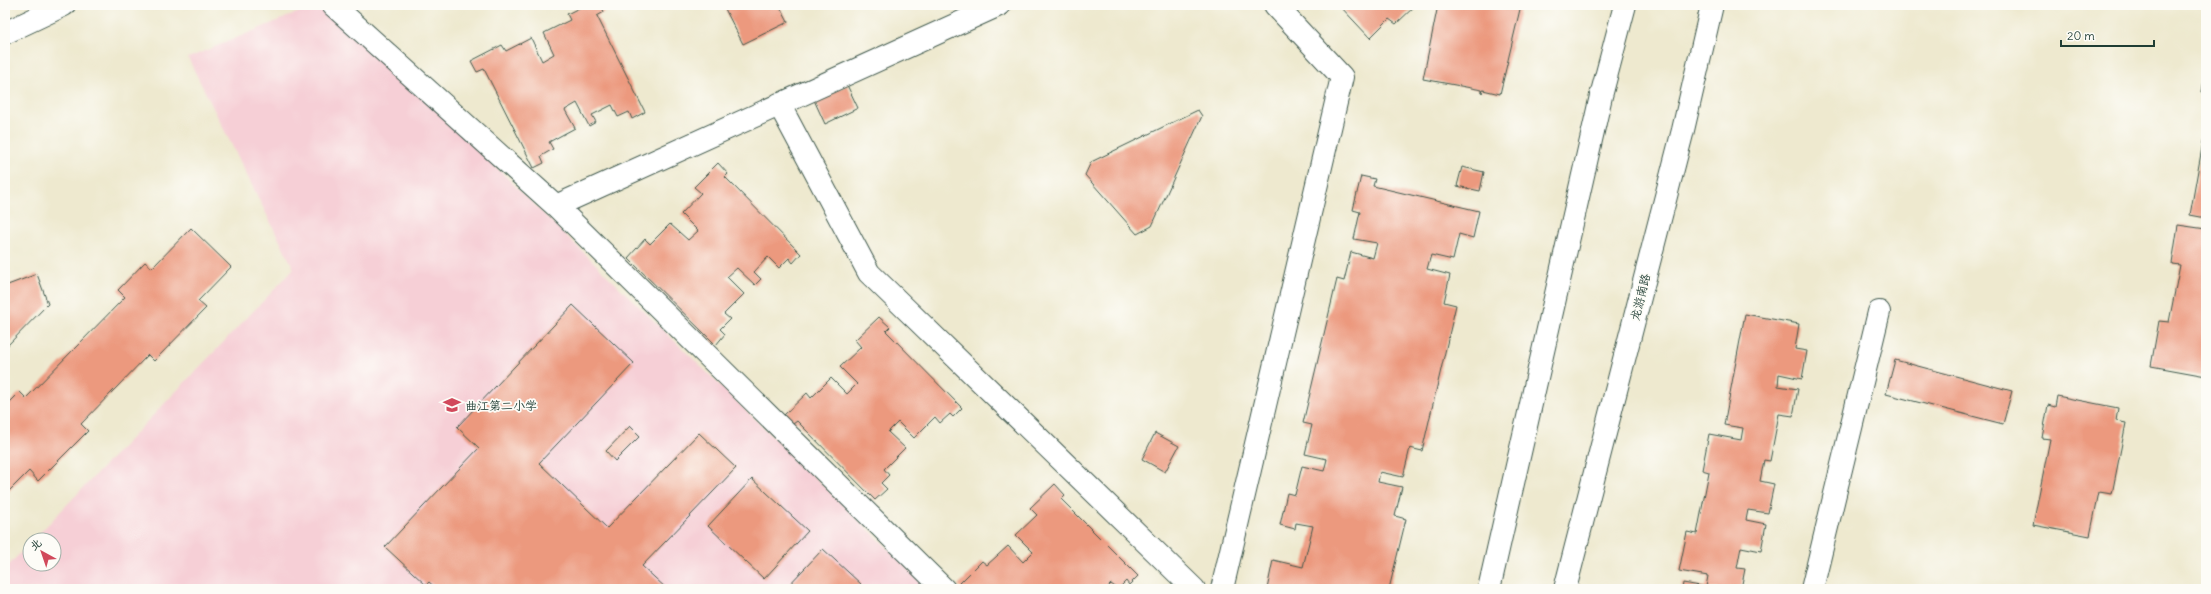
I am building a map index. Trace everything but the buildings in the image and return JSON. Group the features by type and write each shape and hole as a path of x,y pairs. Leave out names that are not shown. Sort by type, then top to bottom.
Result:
{"street":[{"path":"5,33 64,5"},
{"path":"333,5 556,206 944,589"},
{"path":"1222,589 1342,77 1276,5"},
{"path":"1489,589 1601,96 1625,5"},
{"name":"龙游南路","path":"1565,589 1683,130 1712,5"},
{"path":"556,206 990,7"},
{"path":"780,104 869,273 1194,589"},
{"path":"1812,589 1879,312"}],"shaded area":[{"name":"曲江第二小学","path":"316,5 329,5 930,589 5,589 5,569 22,551 22,572 62,572 62,532 41,532 294,269 188,58"}],"place":[{"name":"曲江第二小学","path":"452,405"}]}
